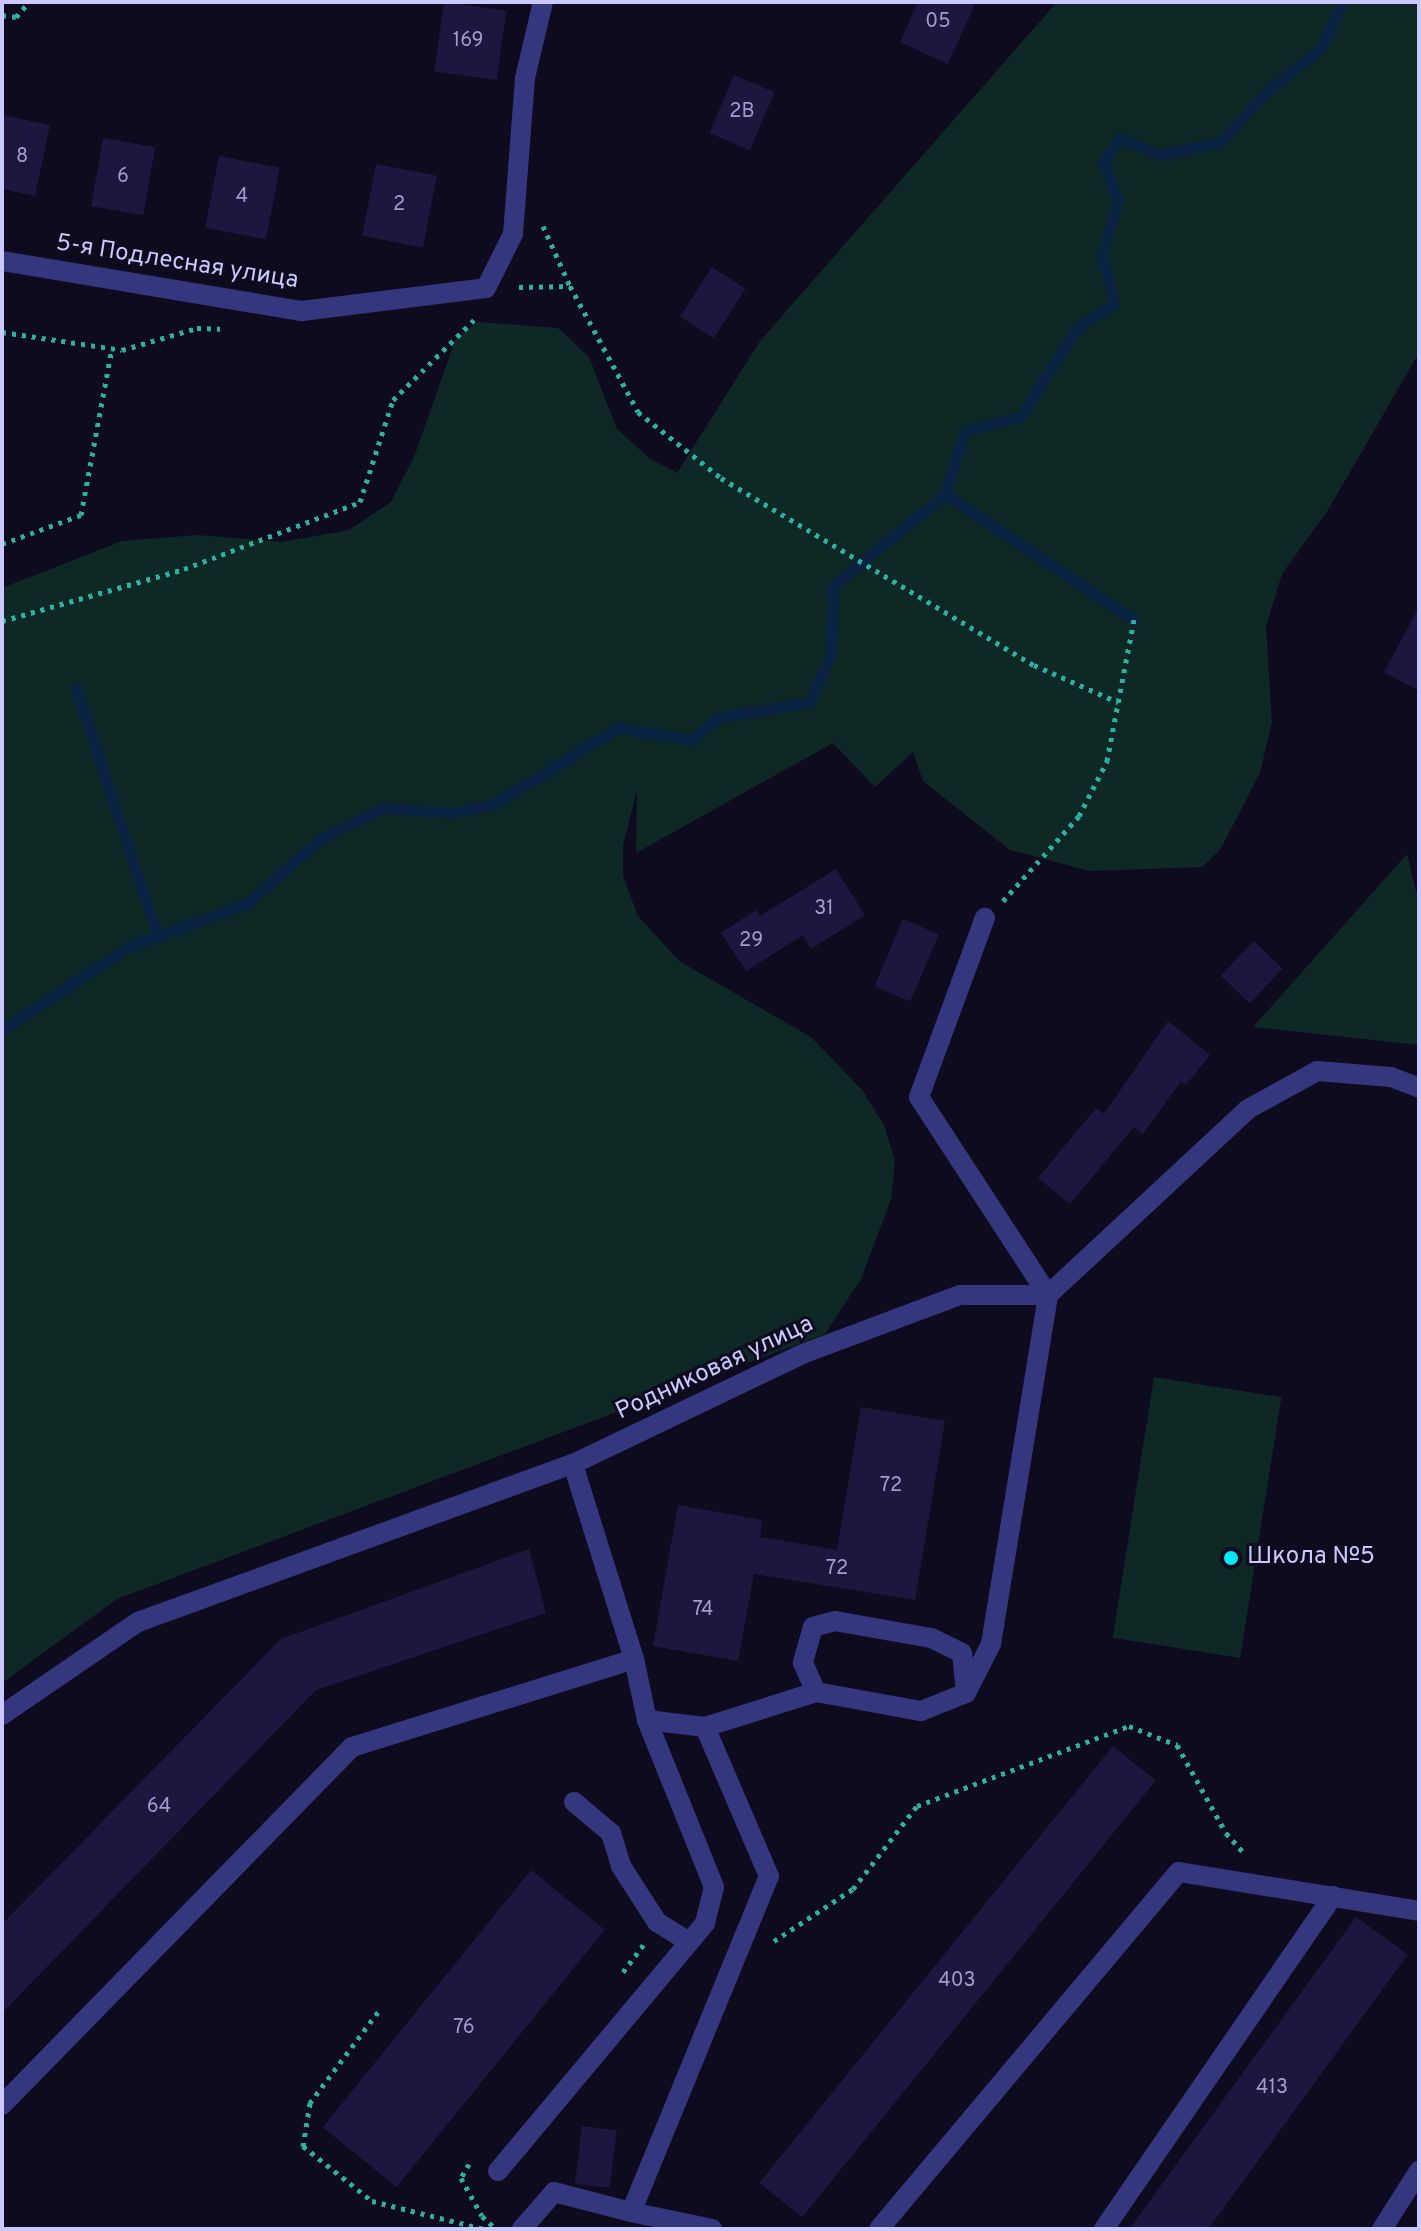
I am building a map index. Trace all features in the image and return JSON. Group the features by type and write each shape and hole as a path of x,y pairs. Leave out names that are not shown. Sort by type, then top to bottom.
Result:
{"street":[{"path":"486,288 513,234 525,78 543,2"},
{"name":"5-я Подлесная улица","path":"2,261 302,311 486,288"},
{"path":"985,918 919,1097 1048,1295"},
{"path":"647,1720 705,1727 816,1692 921,1711 966,1693 991,1644 1048,1295 1248,1109 1317,1071 1391,1077 1419,1088"},
{"name":"Родниковая улица","path":"2,1715 138,1622 573,1464 805,1353 960,1295 1048,1295"},
{"path":"498,2171 705,1923 714,1887 647,1720 634,1659 573,1464"},
{"path":"816,1692 803,1663 813,1627 835,1621 931,1638 962,1653 966,1693"},
{"path":"2,2105 352,1747 634,1659"},
{"path":"631,2212 769,1876 705,1727"},
{"path":"574,1802 611,1833 621,1866 657,1922 689,1942"},
{"path":"879,2229 1179,1872 1419,1911"},
{"path":"1104,2229 1333,1896"},
{"path":"1382,2229 1419,2171"},
{"path":"522,2229 554,2192 712,2229"}],"path":[{"path":"2,15 16,17 29,2"},
{"path":"2,621 184,569 360,502 393,400 482,311 486,288 570,286 638,412 721,478 1034,665 1118,702"},
{"path":"2,544 81,515 112,348"},
{"path":"985,918 1079,816 1107,761 1134,620"},
{"path":"730,1970 853,1889 917,1806 1129,1726 1177,1745 1226,1833 1273,1887"},
{"path":"378,2012 310,2103 303,2146 372,2201 484,2229"}],"green space":[{"path":"1057,2 1419,2 1419,353 1328,510 1282,574 1266,626 1272,722 1260,773 1220,850 1202,867 1090,871 1010,850 923,781 913,752 875,787 833,743 636,853 637,790 623,845 623,876 638,916 679,961 811,1037 863,1091 884,1125 895,1161 891,1199 861,1279 825,1334 117,1599 2,1683 2,588 122,541 197,535 282,542 349,530 391,502 414,457 456,338 478,322 558,328 589,357 617,429 649,458 677,473 760,341"},
{"path":"1407,854 1419,904 1419,1045 1253,1027"},
{"path":"1154,1377 1281,1397 1240,1658 1113,1638"}],"building":[{"path":"444,2 506,11 497,80 434,71"},
{"path":"918,2 976,2 948,64 900,42"},
{"path":"734,75 775,92 750,150 709,133"},
{"path":"2,115 50,125 35,196 2,189"},
{"path":"103,138 155,147 143,215 91,206"},
{"path":"219,156 280,168 266,239 205,228"},
{"path":"376,164 437,176 423,247 362,236"},
{"path":"712,267 746,289 713,338 680,316"},
{"path":"1419,607 1419,691 1384,672"},
{"path":"836,869 865,915 811,949 803,935 746,971 721,933 756,910 760,916"},
{"path":"903,919 939,934 910,1001 874,986"},
{"path":"1254,941 1283,969 1249,1003 1221,976"},
{"path":"1168,1021 1210,1055 1186,1085 1181,1081 1143,1134 1134,1127 1070,1204 1038,1178 1096,1108 1104,1114"},
{"path":"861,1407 945,1421 915,1600 754,1574 738,1661 653,1646 678,1505 762,1520 760,1537 837,1550"},
{"path":"529,1549 546,1613 316,1690 2,2013 2,1924 281,1639"},
{"path":"1113,1746 1156,1781 802,2217 759,2183"},
{"path":"531,1870 605,1930 397,2187 323,2127"},
{"path":"1356,1917 1408,1955 1208,2229 1130,2228"},
{"path":"582,2126 617,2130 610,2188 575,2184"}],"waterway":[{"path":"2,1030 128,947 248,903 320,839 383,808 453,813 494,804 617,728 693,740 717,718 810,702 830,655 834,585 945,494 965,431 1020,417 1077,328 1114,304 1102,255 1118,200 1103,163 1119,138 1160,155 1220,142 1268,91 1321,48 1342,2"},
{"path":"945,494 1134,620"},
{"path":"76,688 158,937"}],"place":[{"name":"Школа №5","path":"1231,1558"}]}
